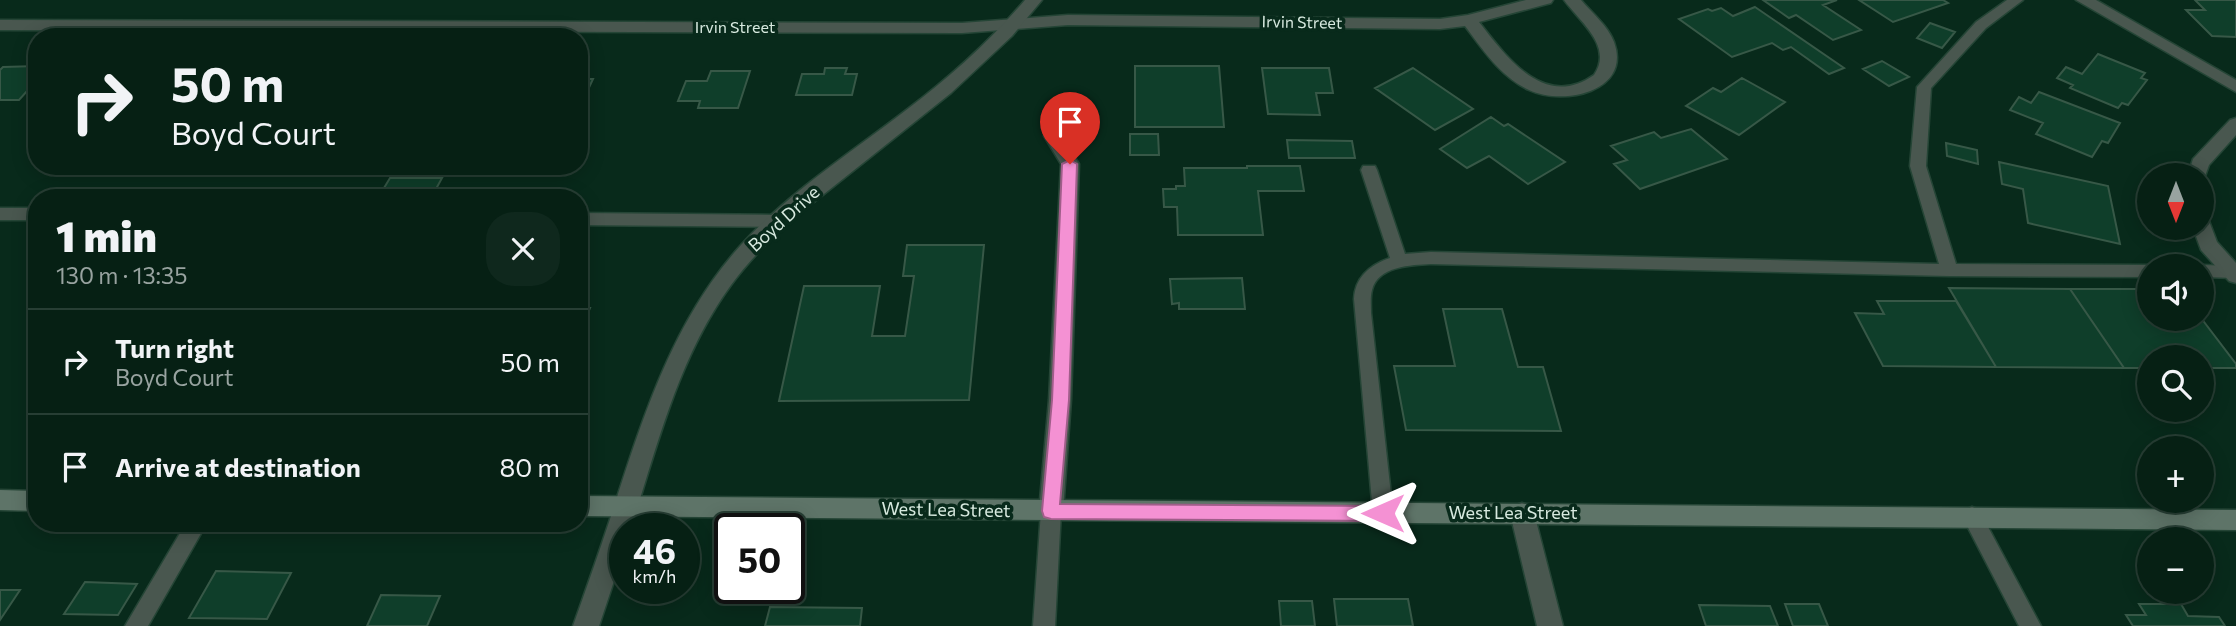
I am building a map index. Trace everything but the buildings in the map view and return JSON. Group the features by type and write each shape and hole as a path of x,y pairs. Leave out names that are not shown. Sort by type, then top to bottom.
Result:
{"main road":[{"path":"0,500 28,501"},
{"name":"West Lea Street","path":"588,506 2236,520"}],"street":[{"name":"Boyd Drive","path":"586,626 672,369 699,316 723,279 777,221 939,95 1016,23 1034,0"},
{"name":"Irvin Street","path":"0,25 962,28 1068,20 1440,24 1469,20 1545,0"},
{"path":"1469,20 1495,55 1521,78 1553,91 1586,89 1597,83 1609,62 1605,42 1572,0"},
{"path":"2084,0 2236,88"},
{"path":"2200,163 2236,124"},
{"path":"1051,511 1060,400 1070,164 1053,136"},
{"path":"2207,240 2235,273"},
{"path":"1522,513 1550,626"}],"lane":[{"path":"1950,270 1918,166 1924,87 1981,25 2016,0"},
{"path":"1369,170 1399,260"},
{"path":"0,214 28,214"},
{"path":"588,219 777,221"},
{"path":"1383,513 1362,313 1364,285 1377,271 1399,260 1444,258 1950,270 2137,271"},
{"path":"2214,272 2235,273"},
{"path":"1044,626 1051,511"},
{"path":"1972,516 2030,626"},
{"path":"136,626 192,532"}],"route":[{"path":"1070,164 1060,400 1051,511 1383,513"}]}
